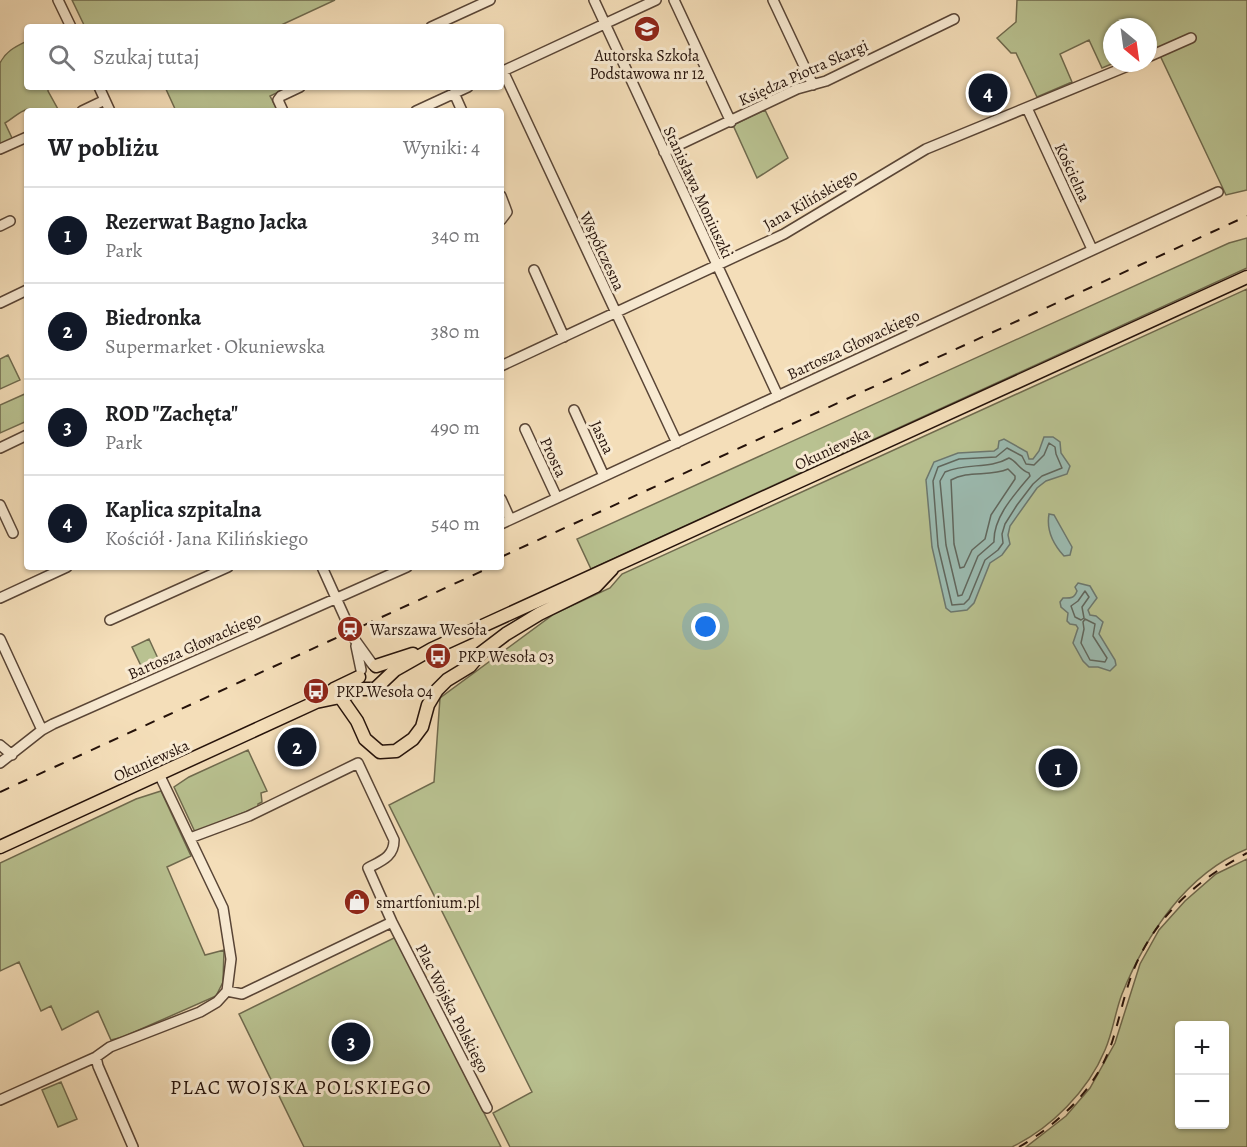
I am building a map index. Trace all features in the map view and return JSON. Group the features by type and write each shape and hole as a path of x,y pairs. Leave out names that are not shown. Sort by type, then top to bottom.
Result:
{"main road":[{"name":"Okuniewska","path":"383,679 432,649 1247,277"},
{"path":"337,693 371,745 385,753 401,748 409,744 418,733 431,699 444,682 470,666 481,653 506,634 539,614 596,586 615,566"},
{"name":"Okuniewska","path":"337,693 367,669 432,649"},
{"path":"367,669 383,673 383,679 378,687 371,690 360,683 367,669"},
{"name":"Okuniewska","path":"0,847 316,702 337,693 365,688"}],"street":[{"path":"58,0 70,24"},
{"path":"438,24 490,0"},
{"name":"Stanisława Moniuszki","path":"594,0 778,396"},
{"path":"504,70 656,0"},
{"path":"674,0 731,122"},
{"path":"773,0 813,84"},
{"name":"Księdza Piotra Skargi","path":"664,152 797,90 826,81 954,19"},
{"path":"1157,53 1191,38"},
{"name":"Jana Kilińskiego","path":"504,365 784,234 926,149 1113,72"},
{"name":"Współczesna","path":"504,75 677,443"},
{"path":"100,90 109,108"},
{"path":"282,108 278,100 294,90"},
{"path":"422,108 461,90"},
{"path":"454,93 461,108"},
{"path":"88,108 105,100"},
{"name":"Kościelna","path":"1027,108 1092,249"},
{"path":"0,149 24,137"},
{"name":"Bartosza Głowackiego","path":"506,522 1218,192"},
{"path":"504,203 507,210 504,217"},
{"path":"0,226 10,221"},
{"path":"534,270 564,337"},
{"path":"0,303 24,291"},
{"name":"Jasna","path":"574,410 604,476"},
{"name":"Prosta","path":"525,429 557,498"},
{"path":"0,448 24,436"},
{"path":"0,505 13,533"},
{"path":"0,598 61,570"},
{"path":"110,620 221,570"},
{"path":"323,570 367,669"},
{"name":"Bartosza Głowackiego","path":"0,763 42,730 400,570"},
{"path":"0,639 42,730"},
{"path":"0,745 12,755"},
{"name":"Plac Wojska Polskiego","path":"190,838 249,816 358,763 394,840 390,855 368,868 392,922 487,1108"},
{"path":"0,1100 96,1057 110,1047 200,1012 217,1002 226,991 231,959 225,915 159,774"},
{"path":"226,991 242,994 392,922"},
{"path":"96,1057 133,1147"}],"green space":[{"path":"72,0 335,0 283,24 84,24"},
{"path":"1017,0 1247,0 1247,190 1226,195 1157,49 1157,18 1103,18 1103,68 1089,40 1060,54 1072,82 1037,97 1016,53 1011,53 997,38 1016,22"},
{"path":"24,42 24,90 48,90 57,108 24,108 24,111 5,123 12,138 0,147 0,63 15,47"},
{"path":"166,90 283,90 270,96 276,108 175,108"},
{"path":"765,110 788,158 757,178 733,125"},
{"path":"1247,238 1247,268 591,569 577,539 1229,243"},
{"path":"1247,289 1247,849 1225,860 1205,874 1187,890 1156,929 1122,994 1110,1036 1098,1065 1067,1107 1041,1130 1012,1147 510,1147 493,1113 532,1092 389,805 434,782 440,698 554,614 610,588 622,574"},
{"path":"8,355 20,380 0,389 0,359"},
{"path":"24,394 24,422 0,433 0,405"},
{"path":"149,639 161,665 144,672 132,647"},
{"path":"248,750 267,791 261,793 262,802 258,804 258,807 195,832 174,787 189,777"},
{"path":"161,791 191,856 167,867 205,955 224,950 223,982 216,996 123,1037 111,1040 98,1011 62,1030 51,1006 41,1011 19,962 0,971 0,863 136,799"},
{"path":"1247,859 1247,1147 1026,1147 1066,1116 1090,1088 1115,1043 1140,964 1159,930 1185,901 1216,874"},
{"path":"396,937 501,1147 304,1147 239,1014"},
{"path":"61,1082 77,1119 58,1127 42,1090"}],"water":[{"path":"1044,437 1053,437 1060,442 1061,453 1070,466 1067,474 1046,481 1037,488 1010,526 1008,535 1010,544 1002,555 990,563 974,603 967,610 951,612 946,608 932,547 926,480 934,462 958,453 994,451 998,448 999,441 1004,439 1027,452 1029,459 1033,459"},
{"path":"1049,514 1054,515 1072,547 1070,555 1064,556 1054,542 1050,532"},
{"path":"1078,583 1090,586 1097,598 1088,610 1090,615 1096,616 1103,622 1099,634 1116,665 1110,671 1089,667 1073,643 1078,628 1067,621 1068,613 1061,607 1060,602 1063,598 1075,595 1077,591 1075,587"}],"railway":[{"path":"504,556 1247,216"},
{"path":"0,792 484,570"},
{"path":"1019,1147 1063,1115 1076,1102 1098,1072 1107,1056 1137,962 1162,921 1201,883 1247,853"}],"place":[{"name":"Autorska Szkoła Podstawowa nr 12","path":"647,29"},
{"name":"Kaplica szpitalna","path":"988,93"},
{"name":"Warszawa Wesoła","path":"350,629"},
{"name":"PKP Wesoła 03","path":"438,656"},
{"name":"PKP Wesoła 04","path":"316,691"},
{"name":"Biedronka","path":"297,747"},
{"name":"Rezerwat Bagno Jacka","path":"1058,768"},
{"name":"smartfonium.pl","path":"357,902"},
{"name":"ROD \"Zachęta\"","path":"351,1042"}],"district":[{"name":"PLAC WOJSKA POLSKIEGO","path":"301,1087"}]}
